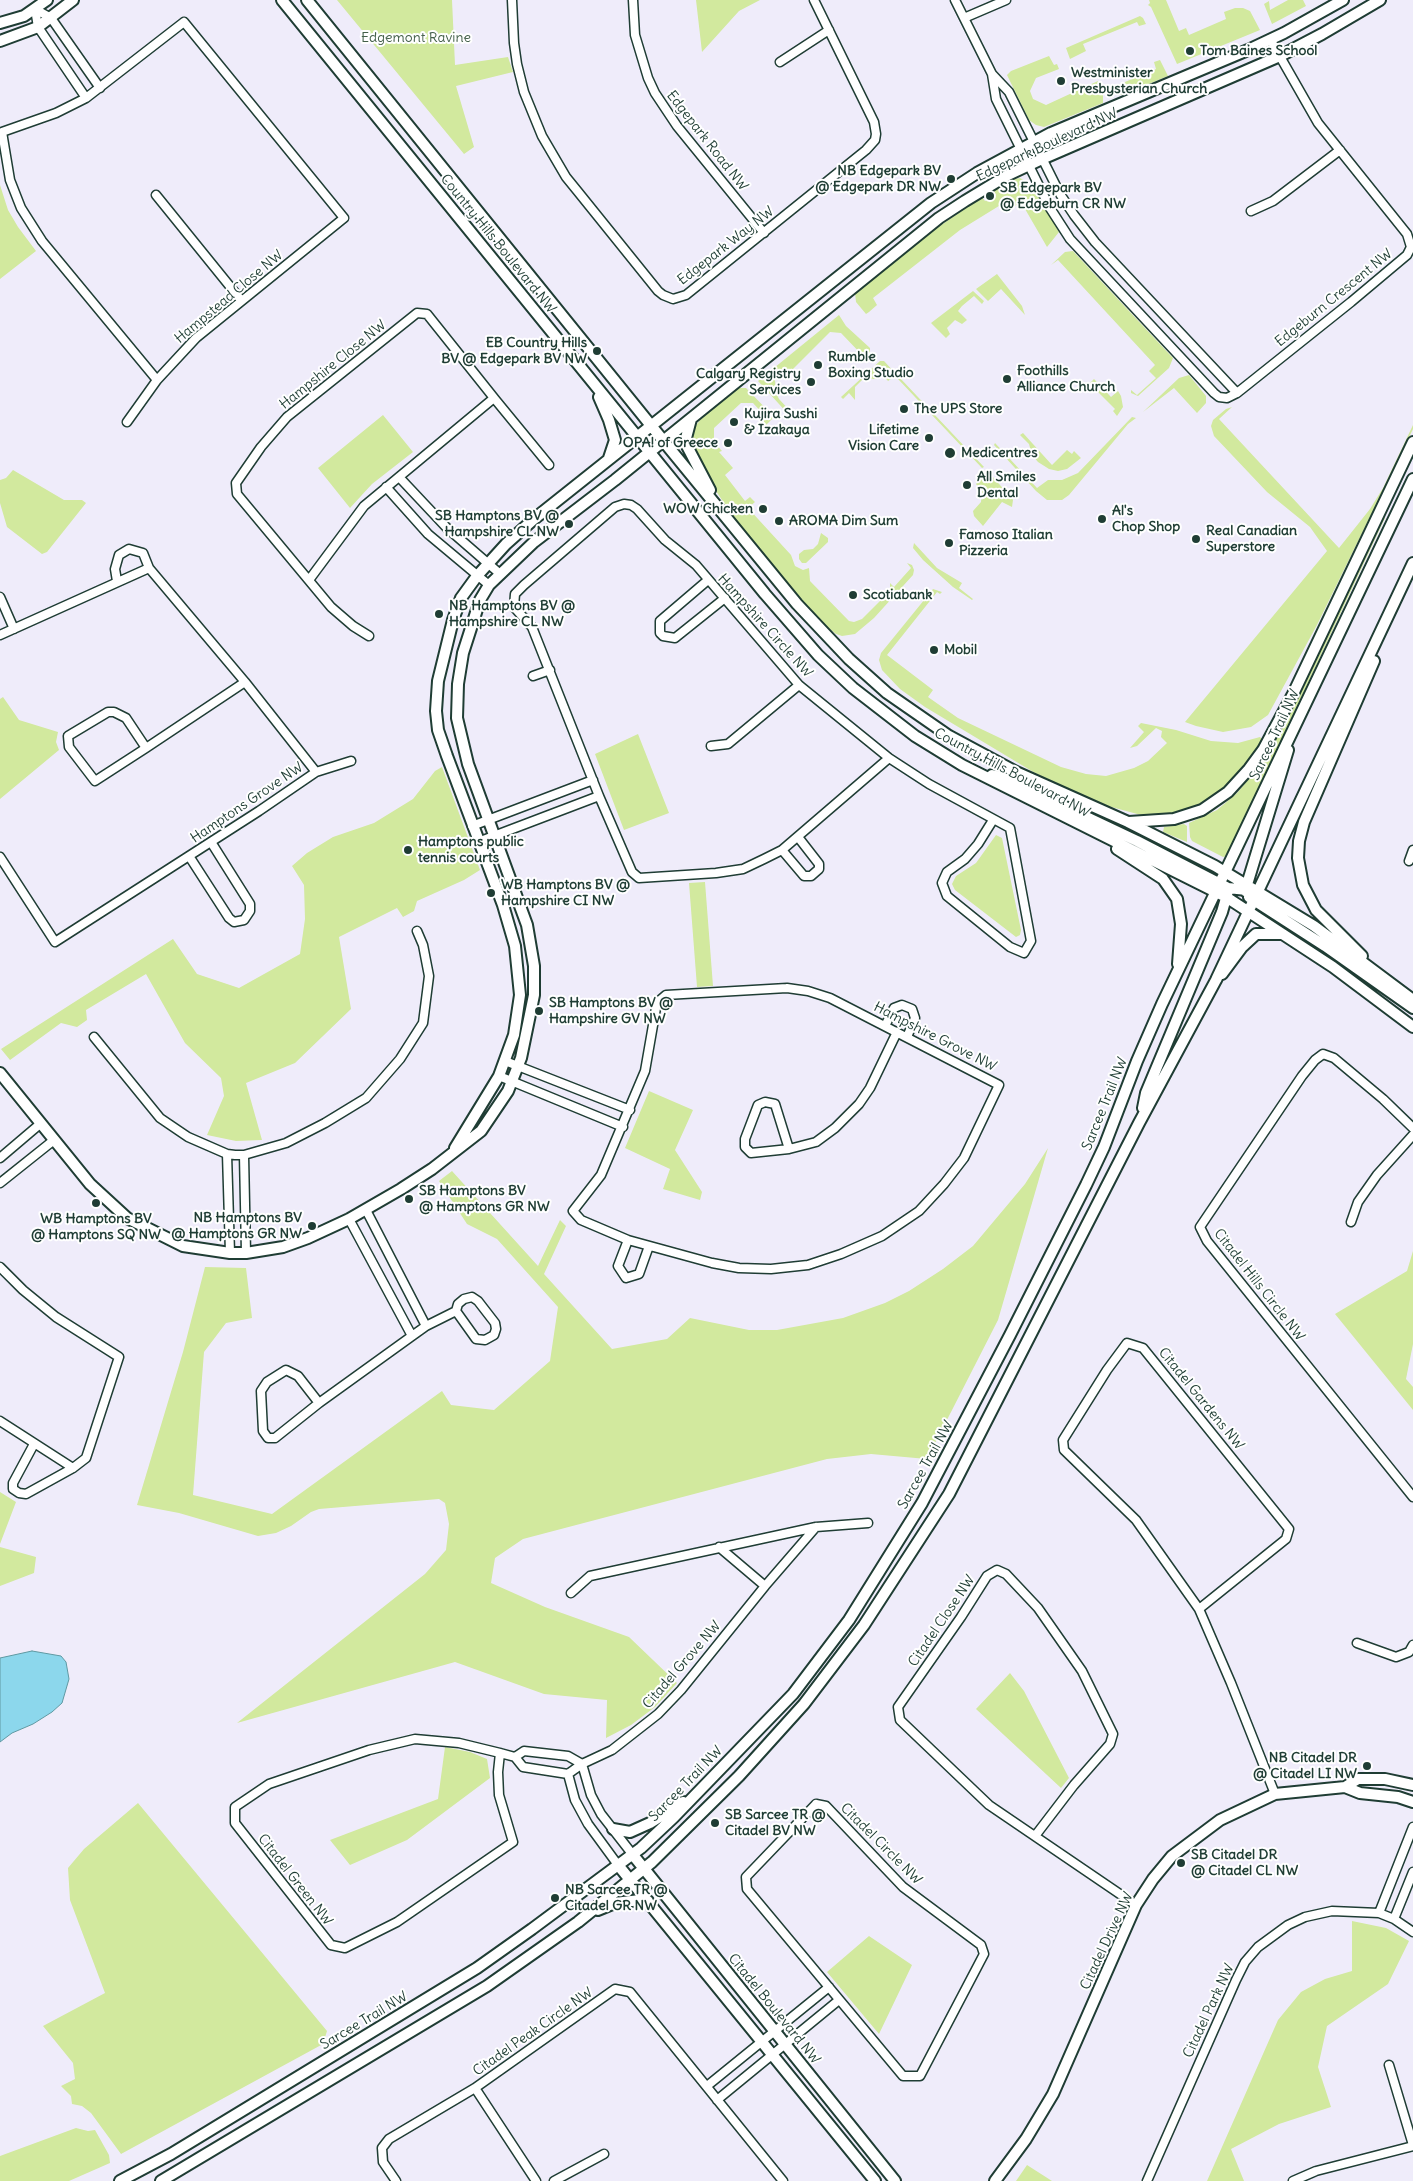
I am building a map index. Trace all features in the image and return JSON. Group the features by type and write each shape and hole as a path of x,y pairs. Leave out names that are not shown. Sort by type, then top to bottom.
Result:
{"main road":[{"path":"0,23 24,16 47,0"},
{"path":"0,41 38,27 73,0"},
{"name":"Country Hills Boulevard NW","path":"282,0 593,385 790,624 818,656 853,688 915,736 972,770 1090,830 1224,891 1248,911 1333,967 1413,1027"},
{"name":"Country Hills Boulevard NW","path":"307,0 727,518 827,637 887,692 917,715 976,751 1016,772 1128,822 1225,872 1249,892 1314,926 1413,1000"},
{"name":"Edgepark Boulevard NW","path":"454,1151 499,1076 514,1035 520,995 515,946 503,905 441,739 436,711 438,681 453,620 461,598 477,576 534,519 931,203 978,173 1034,142 1270,39 1343,0"},
{"name":"Edgepark Boulevard NW","path":"0,1073 90,1184 127,1218 183,1246 230,1253 246,1253 283,1247 349,1219 432,1169 481,1130 498,1108 513,1082 519,1066 534,995 534,966 527,925 468,764 457,718 458,684 464,654 480,600 489,585 499,573 534,542 663,441 939,218 985,188 1028,165 1280,56 1380,0"},
{"path":"1115,106 1122,124"},
{"path":"593,385 609,420 615,440 608,461"},
{"path":"691,418 686,438 687,446 727,518"},
{"path":"1128,822 1174,819 1202,810 1228,792 1249,769 1263,750 1293,694 1413,442"},
{"name":"Sarcee Trail NW","path":"120,2181 171,2154 477,1968 633,1854 674,1817 793,1694 850,1620 922,1503 959,1435 1086,1185 1104,1147 1137,1061 1177,975 1224,891 1225,872 1413,479"},
{"path":"1249,892 1380,633 1413,563"},
{"path":"1372,969 1355,948 1316,910 1303,885 1298,858 1299,841 1304,822 1379,650 1380,633"},
{"path":"161,2181 487,1986 588,1915 644,1869 739,1776 804,1704 864,1625 928,1529 975,1443 1139,1123 1216,980 1248,911 1249,892 1293,729"},
{"path":"972,770 1004,778 1137,841 1224,891 1249,892 1413,1008"},
{"path":"1090,830 1164,879 1170,887 1177,899 1181,924 1177,975"},
{"path":"1139,1123 1146,1093 1222,912 1224,891"},
{"path":"1216,980 1228,969 1242,947 1256,934 1282,934"},
{"name":"Citadel Drive NW","path":"995,2181 1026,2139 1053,2094 1136,1905 1152,1879 1172,1856 1196,1836 1220,1820 1275,1794 1345,1786 1358,1779 1385,1779 1413,1785"},
{"name":"Citadel Drive NW","path":"1345,1786 1360,1793 1398,1797 1413,1802"},
{"path":"613,1829 630,1832 650,1823 696,1793"},
{"name":"Citadel Boulevard NW","path":"633,1854 784,2045 895,2181"},
{"path":"618,1865 875,2181"},
{"path":"588,1915 615,1903 648,1901"}],"street":[{"name":"Edgepark Way NW","path":"512,0 517,64 524,92 542,136 566,177 663,295 673,298 686,295 866,150 875,140 874,122 814,0"},
{"name":"Edgepark Road NW","path":"633,0 637,42 648,78 655,93 678,126 764,233"},
{"path":"955,0 992,74 1009,92 1060,194 1084,228 1237,393 1224,398 1214,393 1092,264 1061,226 1028,165 996,99 992,74"},
{"path":"964,18 1006,0"},
{"path":"35,9 51,18 100,88"},
{"path":"35,9 38,27 86,98"},
{"name":"Hampstead Close NW","path":"184,22 344,218 196,338 157,380 42,240 21,208 10,180 2,132 56,113 86,98 100,88 184,22"},
{"path":"780,62 828,30"},
{"name":"Edgeburn Crescent NW","path":"1237,393 1407,255 1411,247 1407,234 1318,123 1270,39"},
{"path":"1251,211 1273,201 1340,150"},
{"path":"156,195 241,300"},
{"name":"Hampshire Close NW","path":"369,636 352,626 332,607 237,494 236,483 261,447 287,417 417,314 427,314 549,465"},
{"path":"127,422 157,380"},
{"path":"309,580 364,506 494,398"},
{"path":"399,477 446,527 499,573"},
{"path":"386,487 428,534 489,585"},
{"name":"Hampshire Circle NW","path":"624,504 631,505 637,509 665,540 696,565 725,598 799,685 889,758 782,850 743,869 716,873 639,878 632,872 599,796 532,627 514,607 516,594 615,507 624,504"},
{"name":"Hamptons Grove NW","path":"0,857 55,942 316,772 245,682 149,568 143,553 129,549 119,555 115,568 117,581"},
{"path":"0,635 149,568"},
{"path":"708,580 660,621 660,633 663,636 675,638 725,598"},
{"path":"0,597 14,629"},
{"path":"533,676 550,670"},
{"path":"146,748 126,718 114,712 108,712 68,736 69,747 94,782 146,748 245,682"},
{"path":"711,746 728,744 799,685"},
{"path":"889,758 929,784 992,820 1010,828 1031,941 1024,953 1010,948 947,896 942,882 947,872 965,859 978,844 992,820"},
{"path":"316,772 351,761"},
{"path":"472,826 594,780"},
{"path":"478,842 599,796"},
{"path":"782,850 804,876 811,876 818,869 819,864 798,837"},
{"path":"189,856 229,918 234,922 244,920 250,911 250,904 211,842"},
{"path":"1409,861 1413,850"},
{"path":"94,1037 160,1118 188,1137 227,1154 244,1155 286,1143 325,1123 366,1098 400,1059 423,1023 429,976 424,946 417,931"},
{"name":"Hampshire Grove NW","path":"787,988 808,991 830,998 897,1032 999,1085 964,1158 944,1184 919,1211 882,1236 841,1254 808,1265 771,1269 739,1268 712,1263 628,1240 581,1220 573,1211 601,1175 623,1127 645,1070 656,1008 659,1001 666,995 787,988"},
{"path":"885,1026 894,1008 902,1005 912,1009 915,1018 907,1037"},
{"path":"789,1149 774,1104 765,1102 758,1105 745,1139 745,1148 750,1153 789,1149 816,1142 835,1128 859,1104 870,1088 897,1032"},
{"name":"Citadel Hills Circle NW","path":"1413,1128 1383,1099 1334,1058 1324,1054 1315,1060 1302,1076 1200,1227 1213,1249 1413,1497"},
{"path":"505,1061 630,1110"},
{"path":"499,1076 623,1127"},
{"path":"0,1158 40,1124"},
{"path":"1351,1222 1358,1202 1377,1175 1413,1134"},
{"path":"0,1183 54,1140"},
{"path":"227,1154 230,1253"},
{"path":"244,1155 246,1253"},
{"path":"366,1210 426,1326"},
{"path":"349,1219 412,1336"},
{"path":"628,1240 618,1266 626,1278 639,1274 649,1246"},
{"path":"0,1267 7,1276 56,1318 119,1357 86,1458 74,1468 26,1494 15,1491 13,1483 34,1444"},
{"path":"0,1281 7,1276"},
{"path":"319,1403 298,1376 286,1370 267,1382 260,1394 261,1425 266,1436 275,1438 319,1403 426,1326 456,1311 461,1301 469,1297 474,1298 494,1323 496,1329 494,1334 487,1340 476,1339 456,1311"},
{"name":"Citadel Gardens NW","path":"1199,1608 1286,1539 1289,1529 1143,1348 1127,1343 1107,1370 1062,1440 1064,1450 1136,1520 1199,1608 1275,1794"},
{"path":"0,1421 74,1468"},
{"path":"571,1593 590,1576 816,1527 868,1523"},
{"name":"Citadel Grove NW","path":"582,1764 612,1750 658,1714 681,1690 765,1586 816,1527"},
{"path":"719,1547 765,1586"},
{"name":"Citadel Close NW","path":"1035,1836 1074,1785 1110,1744 1113,1734 1082,1671 1038,1608 1006,1574 997,1570 987,1576 961,1617 898,1707 900,1720 989,1804 1035,1836 1136,1905"},
{"path":"1357,1643 1396,1657 1409,1652 1413,1645"},
{"name":"Citadel Green NW","path":"500,1752 498,1772 499,1796 513,1842 397,1922 346,1948 332,1945 235,1823 235,1807 269,1784 369,1750 415,1739 459,1742 500,1752 515,1757 523,1767 568,1774"},
{"name":"Citadel Green NW","path":"515,1757 524,1751 568,1756 582,1764"},
{"path":"618,1865 588,1824 576,1800 568,1774 582,1764 591,1795 601,1814 633,1854"},
{"name":"Citadel Circle NW","path":"816,1804 826,1806 903,1887 981,1945 984,1954 920,2076 903,2076 839,2000 747,1889 746,1877 816,1804"},
{"path":"1380,1913 1413,1827"},
{"path":"1394,1919 1413,1872"},
{"name":"Citadel Park NW","path":"1147,2181 1236,1980 1245,1962 1258,1947 1273,1935 1305,1917 1332,1912 1380,1913 1394,1919 1413,1932"},
{"path":"707,2086 829,1987"},
{"name":"Citadel Peak Circle NW","path":"396,2181 383,2162 382,2148 389,2139 475,2088 615,1989 630,1992 783,2181"},
{"path":"716,2100 839,2000"},
{"path":"1293,2181 1316,2170 1413,2146 1389,2065"},
{"path":"475,2088 536,2181"},
{"path":"554,2181 604,2154"}],"green space":[{"name":"Edgemont Ravine","path":"337,0 452,0 455,65 508,57 513,72 456,86 474,147 464,154"},
{"path":"696,0 760,0 739,11 702,52"},
{"path":"1149,0 1166,0 1179,31 1186,28 1189,35 1226,19 1224,12 1235,8 1243,8 1250,11 1260,30 1177,64 1151,7 1148,5 1150,3"},
{"path":"1288,0 1303,0 1306,6 1272,24 1264,4 1269,1 1270,10"},
{"path":"1140,16 1146,24 1139,26 1137,22 1083,44 1086,51 1070,59 1066,48"},
{"path":"1049,56 1054,65 1057,64 1059,69 1036,78 1030,91 1033,99 1046,105 1098,81 1103,93 1103,103 1044,127 1036,125 1029,120 1007,75 1011,71"},
{"path":"1160,60 1168,76 1122,95 1113,91 1113,87 1156,69 1154,62"},
{"path":"1020,178 1032,185 1059,232 1047,247 1021,202 1012,208 1007,201 960,230 873,298 877,305 869,312 866,314 856,302 855,293 928,234 982,197 985,201 996,195 993,189"},
{"path":"0,185 8,210 36,251 0,279"},
{"path":"1073,251 1173,358 1169,368 1138,396 1131,393 1131,390 1137,395 1156,378 1149,371 1155,365 1058,260 1051,265 1065,252"},
{"path":"997,274 1022,306 1025,315 1001,289 988,301 976,289"},
{"path":"973,291 984,301 982,304 974,296 962,306 958,311 967,320 962,324 955,320 947,328 950,334 946,338 931,323"},
{"path":"839,315 846,326 870,348 870,352 864,357 841,333 830,332 786,376 775,380 776,393 792,413 789,415 758,381"},
{"path":"880,361 884,361 897,375 888,381 884,376 878,375 875,379 864,378 855,387 855,400 849,393 843,399 841,397"},
{"path":"1189,375 1206,396 1206,403 1197,413 1174,388 1143,412 1179,378"},
{"path":"900,378 984,467 982,468 898,379"},
{"path":"1094,379 1111,397 1118,391 1123,407 1117,416 1113,411 1115,409 1093,387 1090,390 1087,386"},
{"path":"738,388 746,388 774,417 764,427 764,415 753,403 741,403 714,428 714,442 722,451 719,452 733,468 725,475 745,501 750,497 755,502 748,508 791,555 795,566 803,570 809,568 810,581 849,621 854,622 862,619 890,591 890,583 894,587 911,568 907,563 912,565 913,575 874,618 855,634 842,636 836,634 818,620 775,570 730,512 700,467 690,443 694,441 691,432 703,416"},
{"path":"1232,407 1219,419 1339,548 1370,509 1383,488 1413,425 1413,429 1317,625 1268,715 1251,727 1223,732 1185,722 1327,551 1310,527 1267,492 1214,436 1211,426 1213,420 1226,409"},
{"path":"383,415 413,452 372,484 350,508 318,468"},
{"path":"1132,417 1136,418 1128,424 1069,495 1062,500 1047,500 1036,491 994,445 995,443 1037,488 1048,480 1062,480 1078,473"},
{"path":"1023,433 1052,465 1067,450 1072,454 1074,451 1081,458 1067,469 1058,471 1049,469 1038,462 1032,455 1029,444 1020,435"},
{"path":"13,470 64,500 82,500 86,503 47,552 42,554 7,527 0,503 0,480 6,478"},
{"path":"987,470 1013,500 1012,507 1002,502 983,526 974,516 973,511 981,502 982,491 976,484 986,474"},
{"path":"1382,516 1385,518 1227,856 1223,857 1192,841 1189,823 1217,810 1237,793 1259,767 1277,737"},
{"path":"821,533 828,538 828,542 806,563 802,563 799,559 799,554 804,550 813,549 818,544"},
{"path":"914,543 937,568 962,583 959,588 973,599 953,587 923,560 913,548"},
{"path":"933,589 942,592 940,594 937,592 887,655 933,690 928,697 958,718 1061,767 1086,774 1106,776 1134,768 1148,761 1167,743 1161,737 1162,731 1156,728 1137,746 1130,748 1144,732 1138,726 1141,723 1176,730 1211,741 1238,743 1260,737 1263,740 1232,783 1207,803 1181,814 1160,817 1141,815 1104,805 1069,789 1035,773 925,707 900,689 882,670 879,660 881,653"},
{"path":"3,697 19,720 58,732 56,742 59,750 0,799 0,699"},
{"path":"638,734 669,813 624,830 595,754"},
{"path":"442,767 480,870 464,880 417,901 414,911 403,917 397,908 339,937 351,1009 295,1063 246,1083 262,1140 236,1141 207,1135 224,1096 221,1078 185,1043 146,974 86,1010 87,1020 77,1027 61,1023 10,1060 1,1049 173,939 197,974 239,988 300,954 305,919 304,885 292,866 307,853 333,837 374,823 413,799 435,771"},
{"path":"1184,824 1187,826 1187,842 1163,832 1164,827"},
{"path":"996,835 1002,838 1021,930 1020,935 1016,937 955,890 952,884 956,876 976,863"},
{"path":"705,882 713,986 697,987 689,883"},
{"path":"649,1091 693,1110 675,1150 702,1192 700,1200 663,1189 670,1169 625,1148"},
{"path":"1048,1148 998,1320 927,1459 871,1454 827,1459 523,1539 495,1558 491,1583 545,1607 629,1637 677,1683 655,1707 631,1725 606,1738 607,1700 544,1694 455,1662 237,1723 425,1574 446,1550 449,1524 445,1503 439,1499 319,1509 276,1533 258,1536 179,1513 137,1505 183,1352 205,1267 246,1268 252,1318 226,1323 204,1352 193,1495 272,1514 442,1391 451,1405 494,1410 550,1361 558,1307 497,1239 467,1224 439,1181 452,1171 538,1266 560,1220 566,1226 544,1274 612,1349 667,1339 690,1318 749,1330 777,1330 843,1318 885,1303 909,1291 943,1269 973,1246 1025,1184"},
{"path":"1413,1251 1413,1344 1406,1379 1413,1387 1413,1410 1335,1314 1407,1271"},
{"path":"0,1492 16,1502 0,1544"},
{"path":"0,1547 36,1557 34,1573 0,1586"},
{"path":"1010,1673 1024,1691 1069,1778 1061,1788 976,1709"},
{"path":"445,1747 470,1752 487,1759 490,1778 407,1840 350,1865 330,1840 438,1799"},
{"path":"138,1803 327,2031 323,2044 121,2154 91,2113 82,2106 72,2104 71,2096 61,2086 75,2079 73,2063 43,2026 105,1993 70,1900 68,1868 84,1849"},
{"path":"1352,1921 1386,1928 1409,1941 1388,1984 1327,2026 1318,2067 1331,2107 1279,2124 1231,2149 1244,2181 1207,2181 1278,2020 1301,1992 1325,1979 1352,1971"},
{"path":"869,1936 912,1965 879,2034 827,1972"},
{"path":"76,2128 88,2131 95,2130 109,2155 110,2163 69,2181 0,2181 0,2156"},
{"path":"1027,2165 1052,2181 1016,2181"}],"water":[{"path":"32,1651 61,1656 66,1662 69,1679 62,1703 33,1724 12,1733 0,1742 0,1658"}],"place":[{"name":"Tom Baines School","path":"1190,51"},
{"name":"Westminister Presbysterian Church","path":"1061,81"},
{"name":"NB Edgepark BV @ Edgepark DR NW","path":"951,179"},
{"name":"SB Edgepark BV @ Edgeburn CR NW","path":"990,196"},
{"name":"EB Country Hills BV @ Edgepark BV NW","path":"597,351"},
{"name":"Rumble Boxing Studio","path":"818,365"},
{"name":"Foothills Alliance Church","path":"1007,379"},
{"name":"Calgary Registry Services","path":"811,382"},
{"name":"The UPS Store","path":"904,409"},
{"name":"Kujira Sushi & Izakaya","path":"734,422"},
{"name":"Lifetime Vision Care","path":"929,438"},
{"name":"OPA! of Greece","path":"728,443"},
{"name":"Medicentres","path":"950,453"},
{"name":"All Smiles Dental","path":"967,485"},
{"name":"WOW Chicken","path":"763,509"},
{"name":"Al's Chop Shop","path":"1102,519"},
{"name":"AROMA Dim Sum","path":"779,521"},
{"name":"SB Hamptons BV @ Hampshire CL NW","path":"569,524"},
{"name":"Real Canadian Superstore","path":"1196,539"},
{"name":"Famoso Italian Pizzeria","path":"949,543"},
{"name":"Scotiabank","path":"853,595"},
{"name":"NB Hamptons BV @ Hampshire CL NW","path":"439,614"},
{"name":"Mobil","path":"934,650"},
{"name":"Hamptons public tennis courts","path":"408,850"},
{"name":"WB Hamptons BV @ Hampshire CI NW","path":"491,893"},
{"name":"SB Hamptons BV @ Hampshire GV NW","path":"539,1011"},
{"name":"SB Hamptons BV @ Hamptons GR NW","path":"409,1199"},
{"name":"WB Hamptons BV @ Hamptons SQ NW","path":"96,1203"},
{"name":"NB Hamptons BV @ Hamptons GR NW","path":"312,1226"},
{"name":"NB Citadel DR @ Citadel LI NW","path":"1367,1766"},
{"name":"SB Sarcee TR @ Citadel BV NW","path":"715,1823"},
{"name":"SB Citadel DR @ Citadel CL NW","path":"1181,1863"},
{"name":"NB Sarcee TR @ Citadel GR NW","path":"555,1898"}]}
